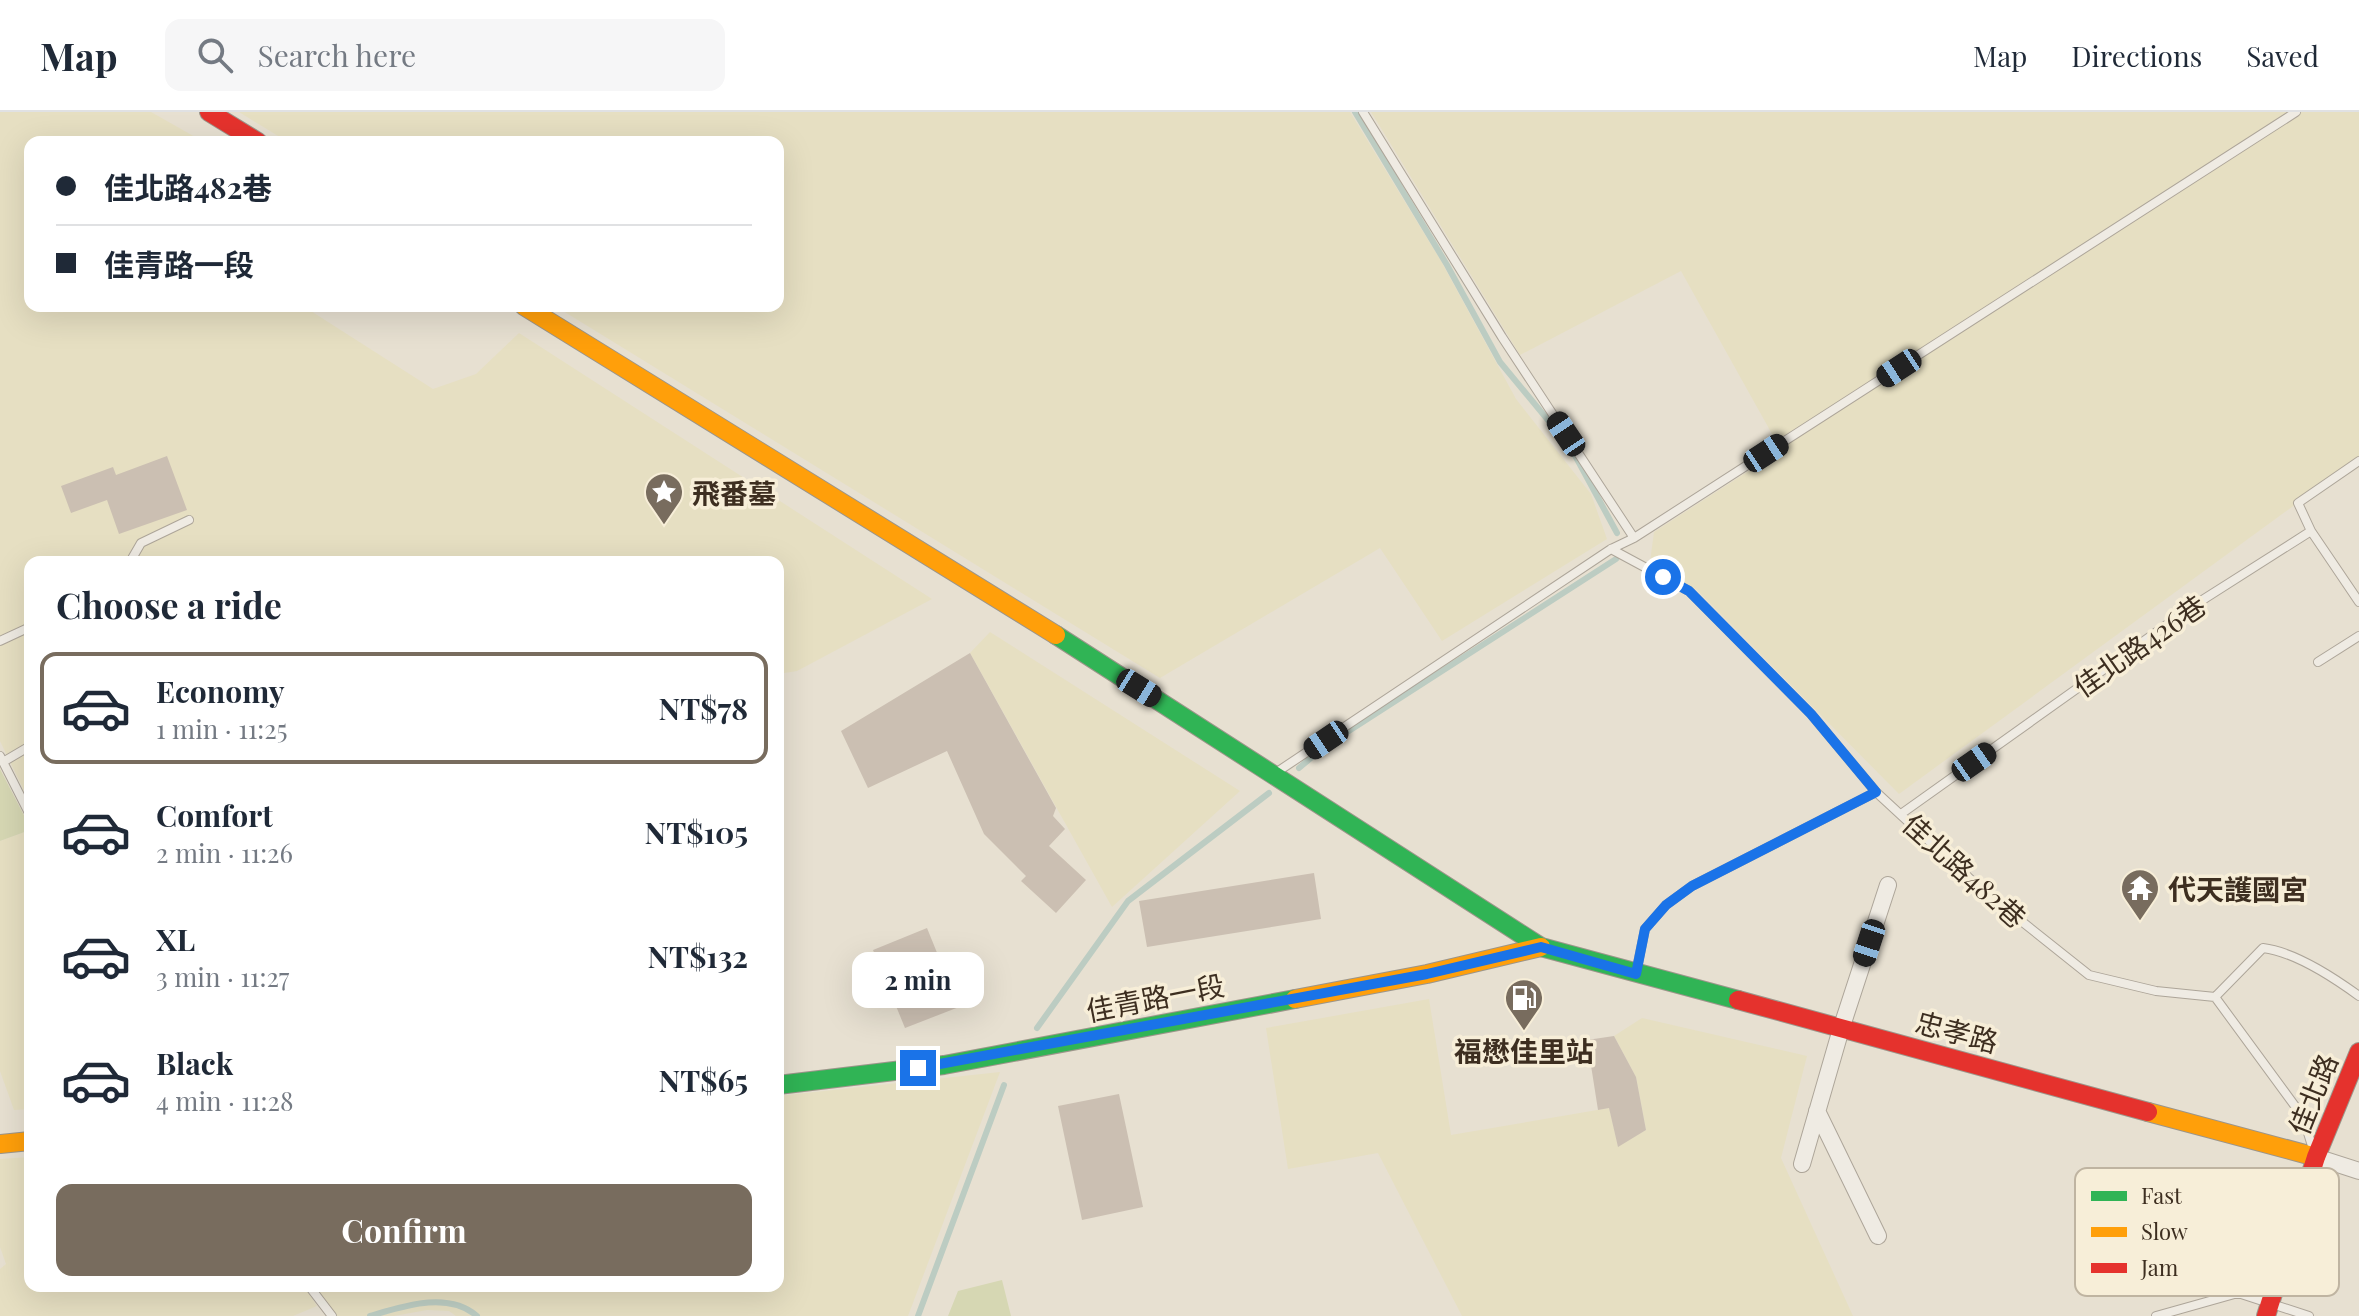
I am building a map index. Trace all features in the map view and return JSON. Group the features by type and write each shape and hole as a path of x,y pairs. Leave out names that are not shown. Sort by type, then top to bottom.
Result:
{"street":[{"path":"209,112 248,136"},
{"path":"534,312 977,585 1541,947"},
{"path":"1802,1164 1841,1029 1888,885"},
{"name":"忠孝路","path":"1541,947 2359,1171"},
{"name":"佳青路一段","path":"784,1084 959,1062 1427,974 1541,947"},
{"name":"佳北路","path":"2312,1168 2359,1052"},
{"path":"1817,1111 1878,1236"},
{"path":"0,1144 24,1142"}],"lane":[{"path":"1363,112 1502,337 1634,538"},
{"path":"1274,774 1611,549 1634,538 2296,112"},
{"path":"2359,461 2298,503 2311,531 2359,602"},
{"path":"133,556 141,543 189,520"},
{"name":"佳北路426巷","path":"1901,814 2193,606 2311,531"},
{"name":"佳北路482巷","path":"1611,549 1689,591 1811,714 1876,792 1981,889 2089,975 2156,991 2215,997"},
{"path":"0,641 24,630"},
{"path":"2318,662 2359,636"},
{"path":"24,749 2,759 24,803"},
{"path":"1636,974 1645,929 1666,905 1692,886 1876,792"},
{"path":"2316,1157 2303,1117 2215,997 2263,948 2280,950 2340,982 2359,996"},
{"path":"314,1292 332,1316"},
{"path":"2156,1316 2227,1296"},
{"path":"2243,1296 2267,1310 2309,1316"}],"shaded area":[{"path":"0,112 151,112 193,136 24,136 24,312 312,312 433,389 476,374 519,333 932,599 797,671 784,673 784,556 24,556 24,791 0,741"},
{"path":"239,112 1350,112 1441,261 1516,399 1591,494 1607,539 1442,641 1380,548 1160,678 565,312 784,312 784,136 278,136"},
{"path":"1371,112 2359,112 2359,458 1899,794 1697,590 1650,562 1654,532 1781,450 1681,271 1520,355"},
{"path":"990,632 1240,791 1112,907 970,653"},
{"path":"24,832 24,1109 14,1110 0,1071 0,841"},
{"path":"1429,999 1451,1135 1609,1108 1618,1146 1646,1130 1636,1077 1614,1036 1642,1018 1807,1056 1781,1158 1853,1316 1462,1316 1378,1153 1288,1169 1266,1028"},
{"path":"1000,1072 908,1316 456,1316 449,1311 427,1310 394,1316 337,1316 319,1292 784,1292 784,1095"},
{"path":"24,1157 24,1292 308,1292 317,1306 293,1316 0,1316 0,1269 6,1264 0,1247 0,1159"}],"green space":[{"path":"0,769 24,815 24,832 0,841"},
{"path":"1002,1280 1011,1316 948,1316 958,1291"}],"building":[{"path":"167,456 187,510 119,534 107,500 71,513 61,486 113,467 116,475"},
{"path":"970,653 1056,808 1053,816 1065,829 1049,846 1086,880 1056,913 1021,881 1026,876 984,834 947,751 868,788 841,731"},
{"path":"1314,873 1321,919 1147,947 1139,901"},
{"path":"927,928 959,1007 905,1028 873,950"},
{"path":"1614,1036 1636,1077 1646,1130 1618,1147 1609,1108 1598,1110 1587,1040"},
{"path":"1119,1094 1143,1207 1082,1220 1058,1106"}],"waterway":[{"path":"1355,112 1447,265 1500,362 1571,448 1617,533"},
{"path":"1299,768 1324,747 1616,559"},
{"path":"1037,1028 1128,901 1269,793"},
{"path":"918,1316 1004,1085"},
{"path":"370,1316 411,1305 439,1302 465,1308 477,1316"}],"traffic: fast":[{"path":"1056,635 1541,947 1738,1000"},
{"path":"784,1084 944,1065 1295,999"}],"traffic: slow":[{"path":"534,312 1056,635"},
{"path":"1295,999 1427,974 1541,947"},
{"path":"2148,1112 2316,1157"},
{"path":"0,1144 24,1142"}],"traffic: jam":[{"path":"209,112 248,136"},
{"path":"1738,1000 2148,1112"},
{"path":"2313,1168 2359,1052"},
{"path":"2266,1316 2272,1296"}],"place":[{"name":"飛番墓","path":"664,526"},
{"name":"代天護國宮","path":"2140,922"},
{"name":"福懋佳里站","path":"1524,1032"}],"route":[{"path":"918,1068 1427,974 1541,947 1636,974 1645,929 1666,905 1692,886 1876,792 1811,714 1689,591 1663,577"}]}
